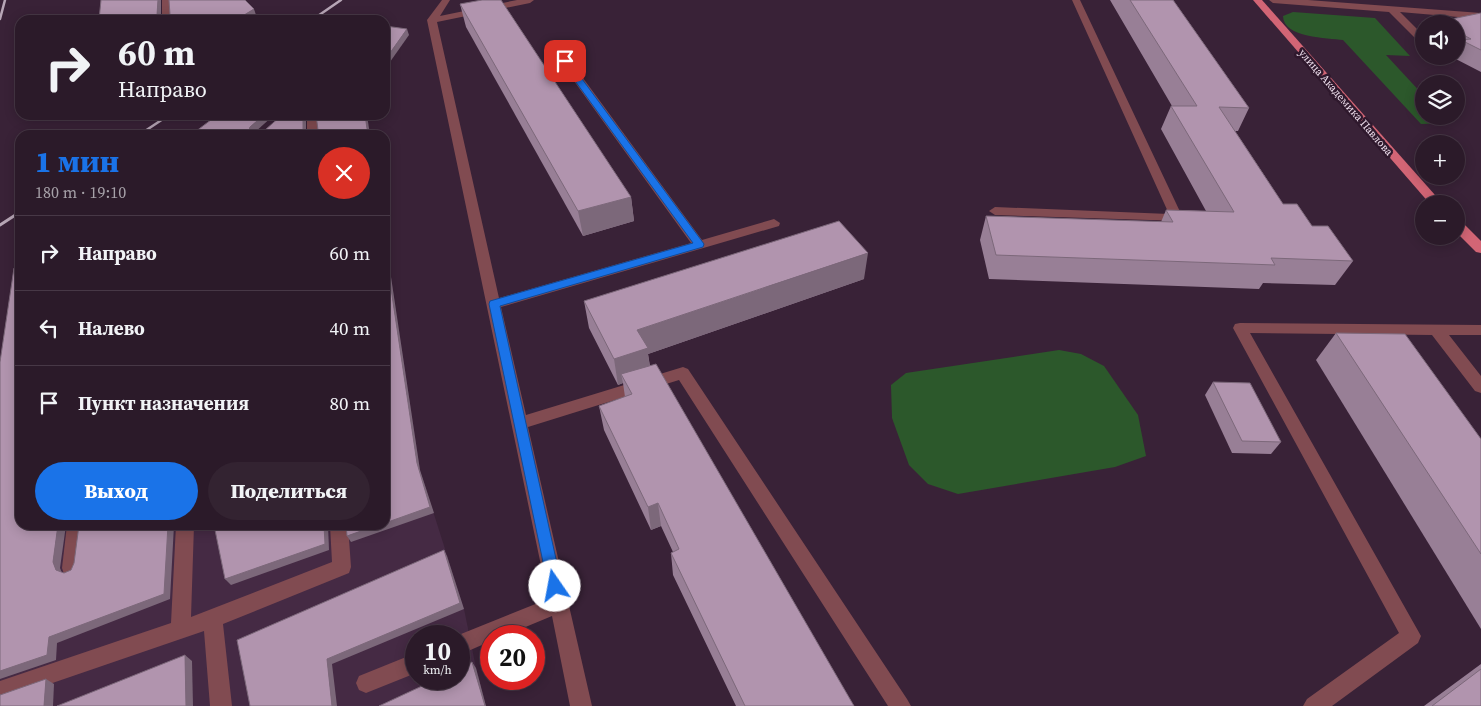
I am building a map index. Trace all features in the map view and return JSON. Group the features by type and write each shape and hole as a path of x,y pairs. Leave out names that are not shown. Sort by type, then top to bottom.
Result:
{"main road":[{"name":"улица Академика Павлова","path":"1257,0 1429,195"},
{"path":"1465,233 1481,249"}],"lane":[{"path":"166,0 168,15"},
{"path":"446,0 432,20 581,706"},
{"path":"432,20 530,0"},
{"path":"995,212 1177,218 1076,0"},
{"path":"1273,0 1481,16"},
{"path":"1392,10 1415,33"},
{"path":"565,61 699,244"},
{"path":"494,304 774,223"},
{"path":"1314,706 1411,636 1240,328 1481,330"},
{"path":"1436,329 1481,387"},
{"path":"520,423 683,374 900,706"},
{"path":"71,568 75,530"},
{"path":"181,630 185,530"},
{"path":"0,691 213,619 342,567 339,530"},
{"path":"470,640 559,604"},
{"path":"213,619 221,706"},
{"path":"366,683 405,667"}],"shaded area":[{"path":"390,270 420,470 464,609 467,625 405,625 405,690 470,690 470,638 480,690 482,690 486,706 0,706 0,416 15,498 15,530 390,530"}],"green space":[{"path":"1293,12 1375,18 1410,56 1386,55 1415,86 1415,118 1343,40 1307,36 1298,33 1290,29 1285,23 1283,16"},
{"path":"1059,350 1081,354 1104,366 1138,415 1146,456 1115,467 958,494 928,484 909,465 892,418 891,385 906,373"}],"building":[{"path":"101,0 158,0 157,15 100,15"},
{"path":"169,0 245,0 254,9 244,15 170,15"},
{"path":"482,0 501,0 631,197 578,211 460,4"},
{"path":"1130,0 1173,0 1249,108 1219,107 1283,204 1297,204 1312,226 1328,226 1353,261 1271,258 1275,265 996,255 986,216 1173,222 1166,210 1234,212 1171,106 1197,106"},
{"path":"1481,13 1481,50 1465,42 1465,40 1471,39 1465,36 1465,16"},
{"path":"390,27 407,29 390,53"},
{"path":"211,120 258,120 249,130 198,130"},
{"path":"276,120 303,120 303,130 265,130"},
{"path":"317,120 366,120 367,130 318,130"},
{"path":"839,221 868,253 637,330 648,348 614,359 584,301"},
{"path":"14,268 15,530 57,530 53,562 56,570 64,573 71,570 74,563 78,530 168,530 164,594 49,637 47,655 0,671 0,362"},
{"path":"390,282 417,463 430,507 390,521"},
{"path":"1336,333 1405,334 1481,439 1481,554"},
{"path":"656,364 854,706 745,706 671,553 679,549 658,503 648,507 599,406 632,394 621,374"},
{"path":"1213,382 1250,383 1281,442 1242,441"},
{"path":"215,530 324,530 325,544 225,579"},
{"path":"346,530 364,530 347,536"},
{"path":"444,550 460,603 327,659 332,706 250,706 237,640"},
{"path":"185,655 186,706 57,706"},
{"path":"472,662 485,706 379,706 413,690 470,690 470,663"},
{"path":"1481,669 1481,706 1432,706"},
{"path":"46,679 44,706 0,706 0,695"}],"railway":[{"path":"0,19 5,0"},
{"path":"319,15 341,0"},
{"path":"146,130 162,120"},
{"path":"0,225 15,215"}],"route":[{"path":"555,586 494,304 699,244 565,61"}]}
